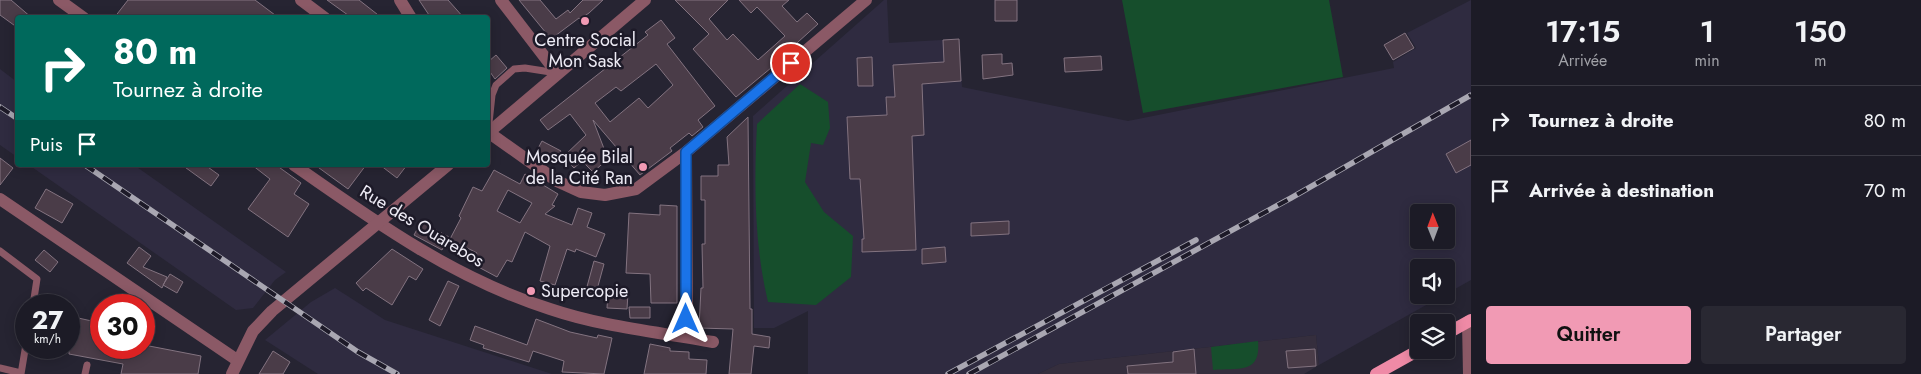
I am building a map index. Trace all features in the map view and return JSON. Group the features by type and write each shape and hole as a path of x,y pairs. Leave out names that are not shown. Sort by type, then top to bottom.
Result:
{"main road":[{"path":"1455,329 1470,321"},
{"path":"1376,374 1410,355"}],"street":[{"path":"59,0 80,15"},
{"path":"301,0 321,15"},
{"path":"400,0 409,15"},
{"path":"501,0 557,73"},
{"path":"490,130 645,0"},
{"path":"490,133 557,181 581,192 605,195 636,189 686,152 866,0"},
{"path":"686,152 687,337"},
{"name":"Rue des Ouarebos","path":"297,167 376,222 461,274 550,309 625,328 713,342"},
{"path":"232,374 237,360 253,331 272,311 376,222 445,167"},
{"path":"0,199 237,360"},
{"path":"1469,374 1470,321"}],"lane":[{"path":"490,114 492,95 496,85 514,69 525,68 557,73"},
{"path":"0,251 37,279 35,294"},
{"path":"0,368 21,373 23,359"},
{"path":"85,374 87,365"}],"shaded area":[{"path":"884,0 887,0 889,43 959,39 962,87 1128,121 1394,68 1393,62 1416,48 1407,33 1471,0 1471,280 1455,289 1455,259 1410,259 1410,304 1428,304 1319,365 1316,335 1059,364 1038,374 808,374 808,311 774,328 754,328 753,116"},
{"path":"0,69 15,80 15,156 0,145"},
{"path":"32,167 137,167 286,272 275,280 253,308 236,310"},
{"path":"335,288 385,320 552,374 318,374 265,340 311,302"},
{"path":"1316,335 1319,365 1304,374 1038,374 1059,364"}],"green space":[{"path":"1122,0 1329,0 1343,77 1143,113"},
{"path":"800,84 828,102 830,128 823,145 811,143 805,182 824,212 853,236 851,277 816,305 768,302 760,258 756,213 757,124"},
{"path":"1258,341 1258,352 1252,364 1240,369 1213,370 1211,347"}],"building":[{"path":"0,0 11,0 28,15 15,15 15,26 0,15"},
{"path":"128,0 255,0 275,15 116,15"},
{"path":"327,0 359,0 378,15 348,15"},
{"path":"419,0 448,0 461,15 429,15"},
{"path":"519,0 540,0 556,19 568,10 570,13 583,0 603,0 589,13 579,18 551,39"},
{"path":"675,0 728,0 709,19 727,40 733,34 758,60 785,36 757,7 751,13 739,0 789,0 782,6 797,22 807,13 818,24 788,51 789,53 736,97 693,49 709,34"},
{"path":"995,0 1017,0 1017,21 995,21"},
{"path":"661,20 675,38 667,44 715,106 698,120 703,127 692,136 689,133 670,148 672,151 640,175 593,120 608,159 593,172 582,161 574,168 563,157 586,135 570,114 548,130 540,120 648,35 645,32","holes":["656,64 673,85 648,108 639,98 610,122 595,103 616,87 621,91"]},
{"path":"1405,33 1414,48 1393,60 1384,45"},
{"path":"959,39 961,81 922,84 924,135 912,136 916,250 862,252 862,239 864,239 860,179 850,179 847,117 887,115 886,97 895,97 893,65 944,62 943,40"},
{"path":"1002,54 1002,64 1012,63 1013,75 983,79 982,55"},
{"path":"496,55 507,68 495,79 490,72 490,60"},
{"path":"1101,56 1102,70 1065,72 1064,58"},
{"path":"872,57 873,86 858,86 857,58"},
{"path":"748,117 750,309 752,309 752,334 770,337 769,348 754,346 751,374 729,374 733,329 699,328 701,288 703,288 702,244 705,244 705,200 701,200 701,176 718,176 718,165 729,165 727,137"},
{"path":"1471,140 1471,165 1456,173 1446,154"},
{"path":"542,141 561,151 554,164 535,154"},
{"path":"0,158 13,168 0,185"},
{"path":"185,167 208,167 219,175 211,186"},
{"path":"255,167 279,167 301,183 294,194 309,204 288,237 248,209 270,179"},
{"path":"318,167 364,167 348,189"},
{"path":"383,167 405,167 397,178"},
{"path":"494,170 520,184 525,174 558,194 552,205 555,206 545,214 572,225 578,208 592,213 587,227 605,234 596,257 576,249 575,252 567,249 555,285 540,281 550,246 525,232 512,262 507,260 497,277 471,263 477,253 450,239 461,218 459,216 473,187 482,191","holes":["508,190 532,203 520,223 497,211"]},
{"path":"46,189 73,204 62,223 35,208"},
{"path":"660,205 677,206 677,303 651,303 650,274 626,273 629,213 660,215"},
{"path":"1009,221 1009,234 971,236 971,223"},
{"path":"421,222 449,237 442,250 414,235"},
{"path":"139,247 151,256 143,267 167,277 162,288 127,263"},
{"path":"945,247 946,262 922,264 922,249"},
{"path":"392,249 423,269 416,280 409,276 392,305 366,288 363,291 356,283"},
{"path":"44,250 58,262 50,272 35,260"},
{"path":"594,261 604,264 595,297 585,294"},
{"path":"170,274 183,282 177,293 163,285"},
{"path":"448,281 459,286 440,326 429,320"},
{"path":"608,292 628,293 627,309 607,308"},
{"path":"629,307 650,307 650,318 630,318"},
{"path":"80,318 90,321 90,358 80,356"},
{"path":"536,319 570,332 597,338 598,335 612,338 604,374 562,372 564,361 533,351 529,362 483,348 484,345 470,340 475,326 527,345"},
{"path":"650,344 670,348 670,351 689,352 689,359 707,360 706,374 644,374"},
{"path":"155,347 201,356 198,374 121,374 123,364 96,359 155,359"},
{"path":"1194,349 1196,374 1128,374 1127,366 1173,362 1173,352"},
{"path":"1315,349 1316,366 1288,368 1286,351"},
{"path":"273,351 290,362 283,374 259,374"}],"railway":[{"path":"969,374 1291,198 1471,95"},
{"path":"0,107 15,117"},
{"path":"88,167 358,352 397,374"},
{"path":"948,374 1196,240"}],"place":[{"name":"Centre Social Mon Sask","path":"585,21"},
{"name":"Mosquée Bilal de la Cité Ran","path":"643,167"},
{"name":"Supercopie","path":"531,291"}],"route":[{"path":"686,319 686,152 791,63"}]}
